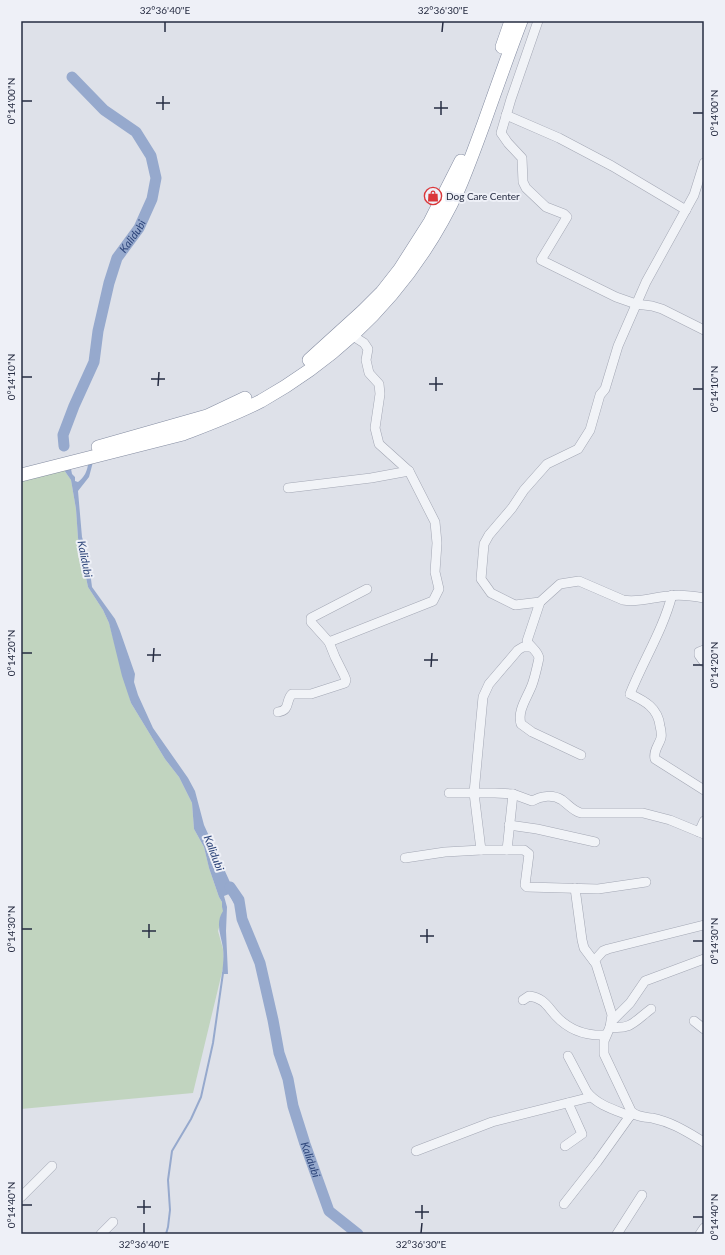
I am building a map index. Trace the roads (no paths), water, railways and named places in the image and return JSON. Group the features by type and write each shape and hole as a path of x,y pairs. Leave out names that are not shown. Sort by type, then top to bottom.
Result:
{"highway":[{"path":"21,466 181,429 279,381 313,357 363,311 386,286 400,269 419,241 452,182 511,21"},
{"path":"21,475 231,415 260,401 305,373 353,336 374,315 409,273 449,208 473,154 521,21"}],"street":[{"path":"538,21 501,133 522,158 523,182 526,188 546,207 564,214 567,217 541,260 616,297 636,304 662,309 704,330"},
{"path":"506,115 559,138 612,166 686,210"},
{"path":"540,602 515,605 491,593 480,579 484,544 488,536 512,508 524,490 547,464 578,449 590,430 600,395 605,389 618,346 636,304 653,270 694,196 704,163"},
{"path":"329,642 433,600 439,589 435,572 437,543 435,522 409,471 379,444 375,428 380,394 379,384 369,373 366,360 368,349 364,343 353,336"},
{"path":"288,488 371,478 409,471"},
{"path":"581,755 532,732 521,724 520,713 532,684 539,658 539,654 530,647 527,641 540,602 560,584 579,582 623,600 630,601 641,601 672,595 704,598"},
{"path":"278,712 283,712 286,709 292,694 311,694 345,683 346,680 329,642 311,622 315,615 366,589"},
{"path":"672,595 663,624 636,678 630,694 645,701 657,713 660,720 662,735 654,754 655,759 704,790"},
{"path":"481,850 474,793 483,697 489,684 518,650 523,647 530,647"},
{"path":"704,650 699,652 699,655 704,662"},
{"path":"449,793 513,794 532,801 542,796 557,798 581,813 643,813 656,815 702,833 704,821"},
{"path":"507,850 513,794"},
{"path":"509,825 537,829 595,842"},
{"path":"405,858 445,852 524,850 529,854 525,885 527,887 598,889 646,882"},
{"path":"575,888 584,948 594,961 612,1015 604,1041 604,1054 631,1114"},
{"path":"594,961 603,951 608,949 704,925"},
{"path":"609,1028 630,1003 645,981 704,959"},
{"path":"523,1000 529,996 535,997 546,1004 563,1022 571,1028 589,1034 609,1028 623,1028 629,1026 651,1009"},
{"path":"694,1021 704,1029"},
{"path":"568,1056 584,1088 591,1097 601,1104 637,1116 664,1120 704,1142"},
{"path":"416,1151 492,1122 591,1097"},
{"path":"565,1146 582,1134 568,1103"},
{"path":"564,1204 597,1162 631,1114"},
{"path":"21,1197 52,1166"},
{"path":"617,1234 642,1195"},
{"path":"101,1234 113,1222"},
{"path":"700,1234 704,1228"}],"water":[{"path":"93,462 89,477 78,491 82,537 88,556 92,587 115,619 135,674 134,682 138,695 153,728 188,778 195,791 204,825 239,902 234,904 229,894 224,896 227,907 226,931 228,974 222,974 223,948 219,929 219,920 223,911 222,902 209,868 204,847 194,829 192,803 179,777 165,759 131,703 122,676 109,623 103,610 88,587 78,538 76,509 71,480 64,470 71,469 72,474 75,477 75,481 78,482 85,474 88,463"}],"waterway":[{"name":"Kalidubi","path":"64,446 63,435 74,406 94,362 98,331 109,283 117,258 139,228 152,199 156,178 151,156 136,132 104,110 72,77"},
{"name":"Kalidubi","path":"230,887 239,900 242,919 260,963 279,1053 288,1079 293,1106 329,1211 358,1234"},
{"path":"166,1234 170,1210 168,1180 172,1151 191,1119 201,1097 213,1043 223,973"}],"place":[{"name":"Dog Care Center","path":"433,196"}]}
